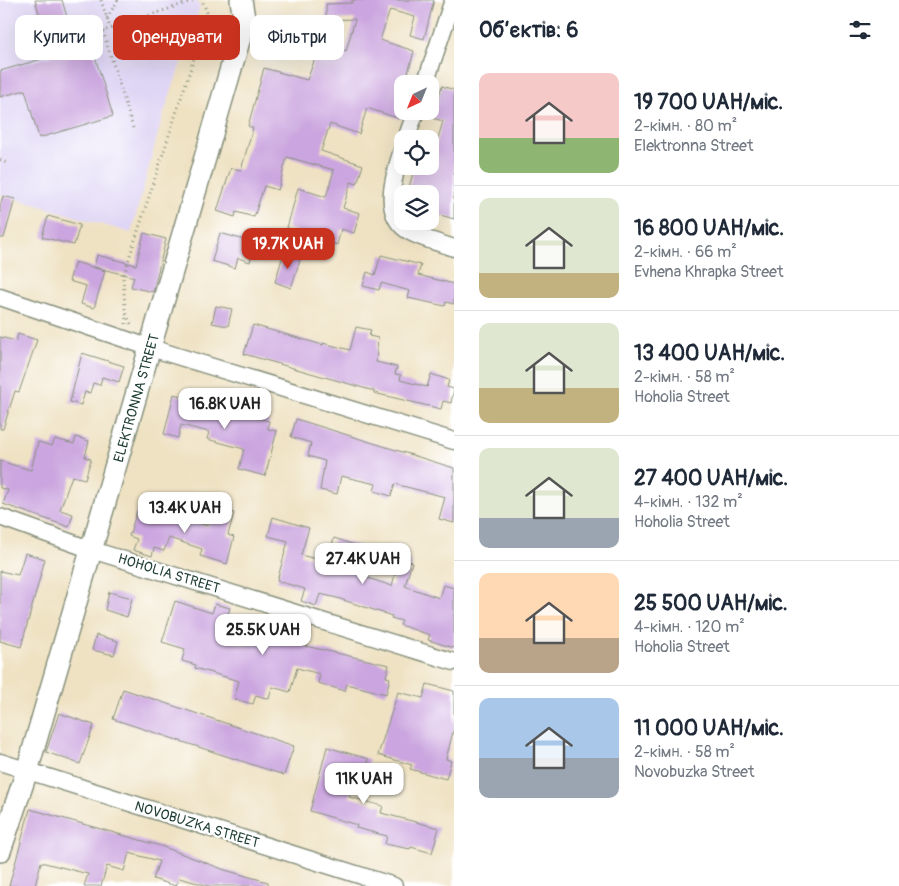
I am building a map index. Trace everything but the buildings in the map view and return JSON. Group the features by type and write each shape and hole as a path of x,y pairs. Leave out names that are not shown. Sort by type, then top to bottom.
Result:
{"street":[{"path":"428,75 453,0"},
{"name":"ELEKTRONNA STREET","path":"0,851 27,771 151,348 241,34 245,1"},
{"path":"395,175 392,194 393,212 396,218 410,232 454,248"},
{"path":"0,297 151,348 454,441"},
{"name":"HOHOLIA STREET","path":"0,517 92,550 454,662"},
{"name":"NOVOBUZKA STREET","path":"0,762 394,886"}],"path":[{"path":"101,0 110,28"},
{"path":"107,19 118,0"},
{"path":"133,128 104,31 195,0"},
{"path":"125,339 126,314 123,277 208,14 202,0"},
{"path":"0,160 9,164"}],"shaded area":[{"path":"0,0 197,0 200,7 197,15 113,15 113,60 182,60 161,122 131,233 0,194"}]}
